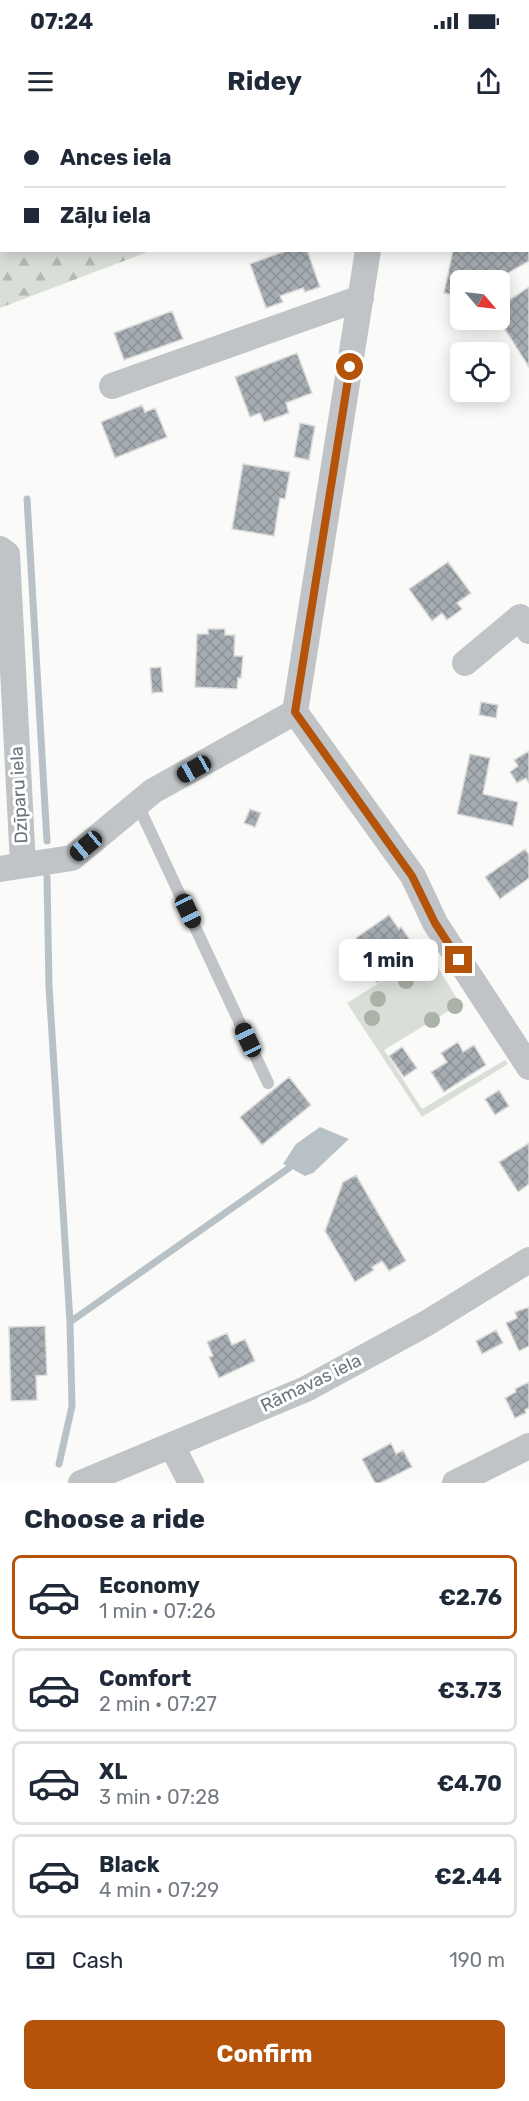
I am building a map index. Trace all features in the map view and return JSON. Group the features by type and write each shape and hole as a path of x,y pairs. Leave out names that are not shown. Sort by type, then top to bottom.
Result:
{"street":[{"path":"368,252 295,712 412,876 435,923 529,1066"},
{"path":"112,386 361,298"},
{"name":"Dzīparu iela","path":"0,549 7,554 12,867"},
{"path":"465,663 520,617 529,631"},
{"path":"12,867 72,858 153,791 295,712"},
{"name":"Rāmavas iela","path":"81,1483 306,1389 427,1323 529,1260"},
{"path":"172,1446 191,1483"},
{"path":"455,1483 529,1446"}],"lane":[{"path":"133,806 268,1083"}],"green space":[{"path":"0,252 147,252 0,308"},
{"path":"429,952 460,1004 384,1050 422,1109 505,1060 508,1064 422,1117 347,1003"}],"shaded area":[{"path":"320,1127 349,1139 313,1173 305,1176 283,1164 296,1144"}],"building":[{"path":"283,252 308,252 320,287 305,292 303,288 280,296 283,302 266,308 250,264"},
{"path":"453,252 529,252 529,261 510,272 510,270 450,270 450,294 444,293"},
{"path":"529,287 529,367 505,330 510,330 510,299"},
{"path":"172,311 183,339 124,360 114,333"},
{"path":"297,353 312,393 286,403 289,413 264,422 260,413 250,417 235,377"},
{"path":"142,405 145,412 155,408 167,437 115,458 101,422"},
{"path":"300,423 315,426 309,460 294,457"},
{"path":"243,464 290,472 285,499 280,498 274,536 232,529"},
{"path":"448,562 471,593 457,603 462,609 447,620 442,613 432,621 409,589"},
{"path":"208,629 225,629 225,635 235,635 234,656 243,656 241,678 238,678 237,689 195,687 197,634 208,634"},
{"path":"161,667 163,692 152,693 150,668"},
{"path":"481,702 498,705 496,718 479,715"},
{"path":"529,751 529,783 526,778 517,783 510,772 518,766 514,760"},
{"path":"470,754 490,758 483,794 518,802 513,826 457,814"},
{"path":"250,809 261,813 255,827 244,823"},
{"path":"525,849 529,855 529,878 500,899 485,877"},
{"path":"389,915 399,929 401,927 419,953 377,983 367,969 374,964 356,938"},
{"path":"458,1042 463,1052 474,1045 486,1065 444,1092 431,1072 447,1062 441,1053"},
{"path":"402,1047 417,1068 404,1077 389,1056"},
{"path":"289,1077 311,1105 262,1145 240,1117"},
{"path":"499,1090 509,1106 495,1115 485,1099"},
{"path":"529,1143 529,1184 518,1192 499,1162"},
{"path":"356,1175 406,1261 389,1271 382,1261 372,1267 374,1270 355,1282 325,1231 343,1182"},
{"path":"529,1307 529,1346 519,1351 506,1323 517,1318 515,1312"},
{"path":"45,1326 47,1375 36,1376 37,1400 11,1401 9,1327"},
{"path":"496,1330 503,1343 482,1354 476,1341"},
{"path":"227,1333 232,1345 245,1339 255,1361 219,1378 209,1357 213,1356 207,1342"},
{"path":"529,1382 529,1408 525,1410 526,1413 515,1418 505,1398 516,1392 515,1389"},
{"path":"391,1443 396,1454 403,1450 412,1467 380,1483 375,1483 362,1459"}],"waterway":[{"path":"27,499 47,841"},
{"path":"47,877 49,986 70,1322 72,1406 59,1464"},
{"path":"70,1322 289,1168"}],"route":[{"path":"350,367 295,712 412,876 435,923 459,960"}]}
